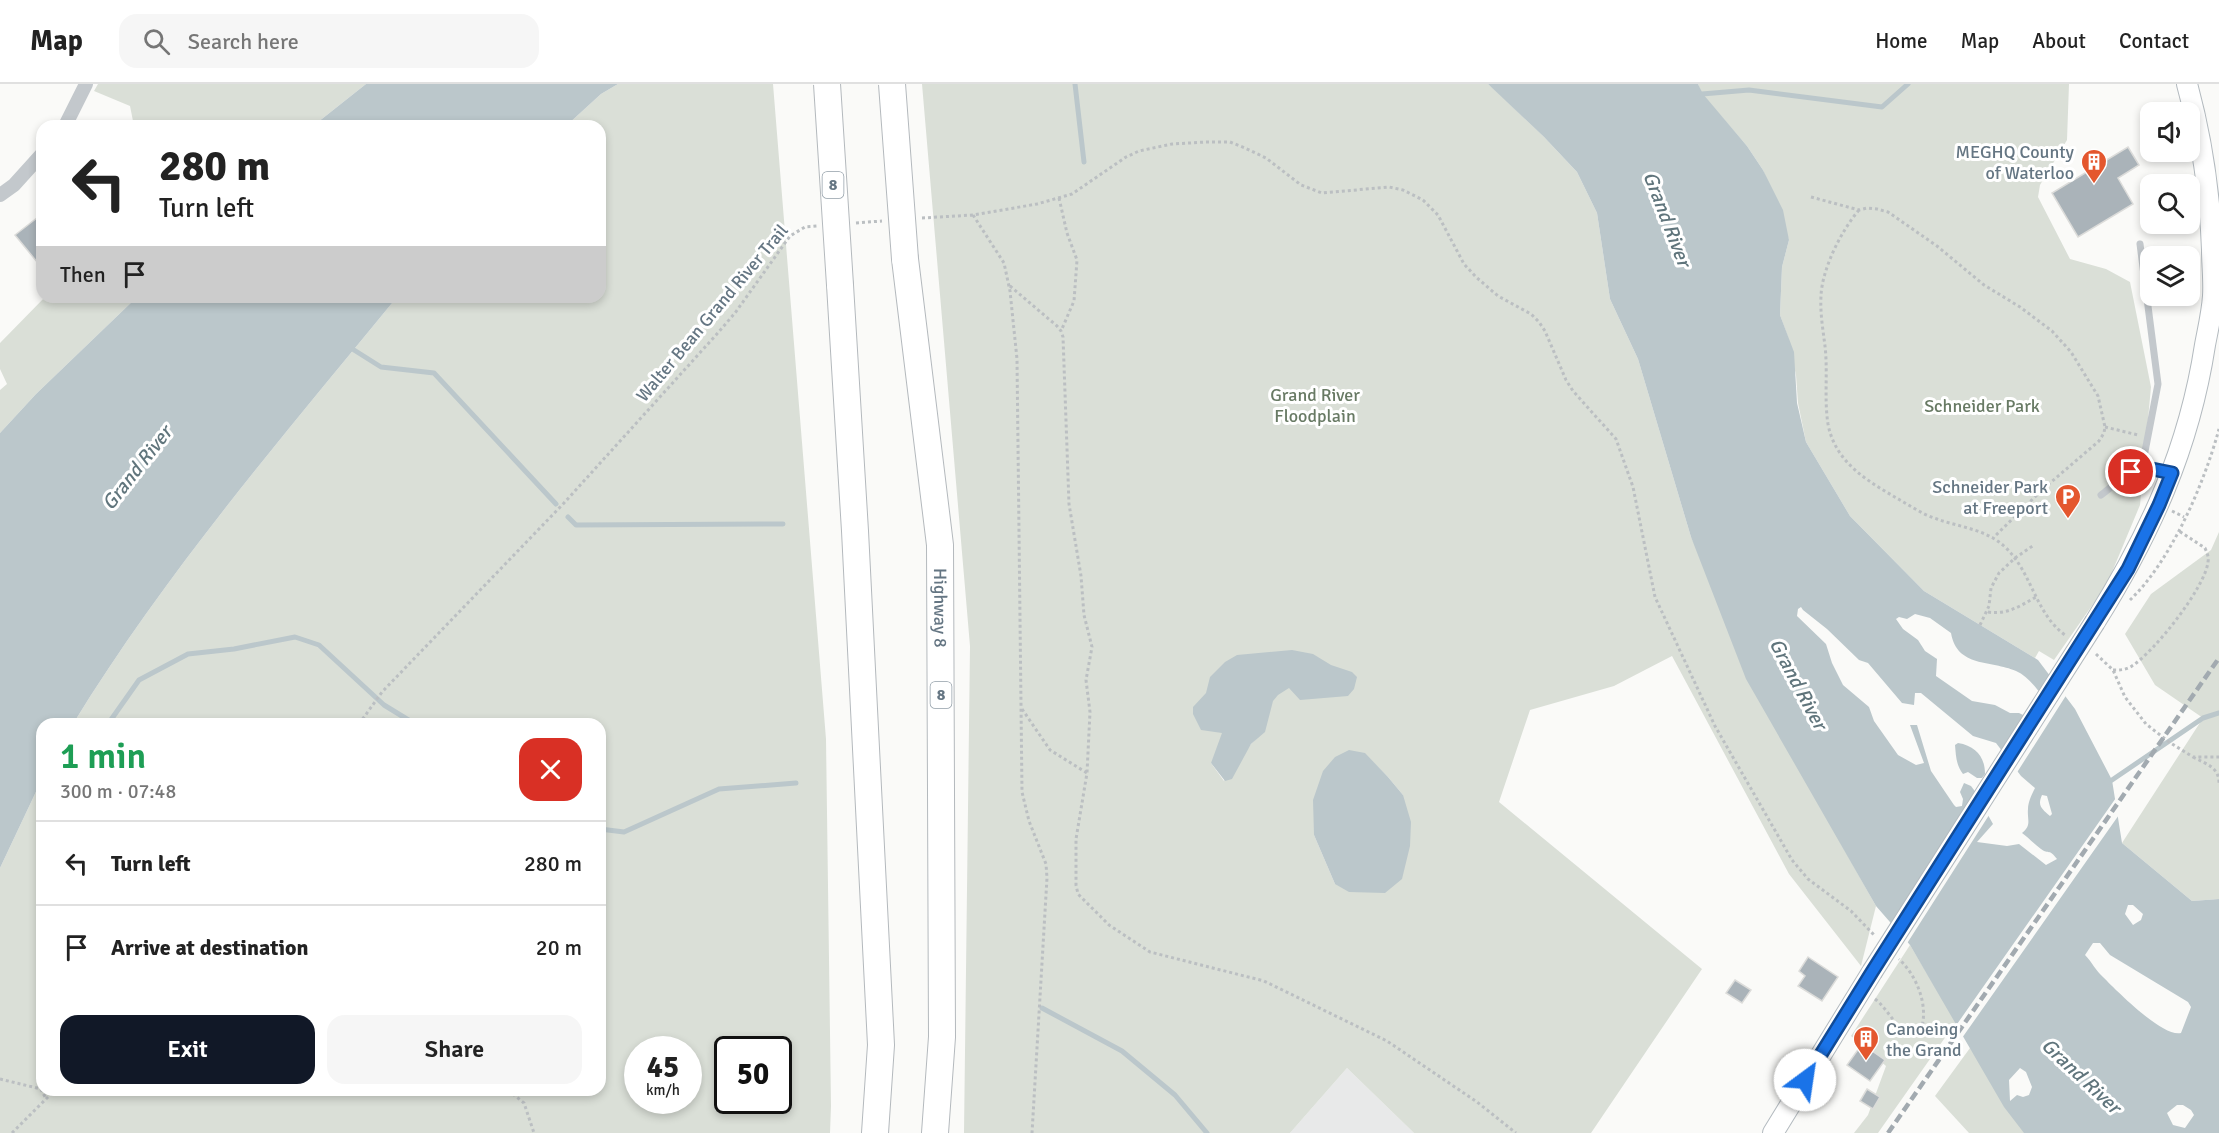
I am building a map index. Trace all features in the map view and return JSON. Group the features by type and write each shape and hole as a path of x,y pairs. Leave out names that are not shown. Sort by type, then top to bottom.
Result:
{"highway":[{"name":"8","path":"827,84 855,531 881,1045 875,1133"},
{"name":"Highway 8","path":"891,84 905,259 940,545 942,1037 935,1133"}],"main road":[{"path":"1773,1133 1872,972 2128,569 2172,473 2200,376 2216,274 2210,204 2200,136 2187,84"}],"street":[{"path":"68,120 86,84"},
{"path":"0,195 14,185 36,161"}],"lane":[{"path":"2140,244 2158,384 2142,467"},
{"path":"2101,495 2131,472 2142,467 2172,473"}],"path":[{"path":"918,218 973,215 1037,204 1080,189 1125,157 1139,151 1172,144 1206,142 1230,142 1245,148 1266,158 1301,185 1322,193 1389,187 1403,190 1423,200 1438,215 1464,264 1476,277 1498,296 1531,314 1539,322 1561,371 1573,391 1616,439 1633,487 1655,597 1716,726 1792,861 1808,879 1851,911 1880,941"},
{"path":"1811,197 1859,210 1867,208 1888,212 1937,246 1984,285 2020,307 2052,331 2071,352 2098,396 2105,427 2104,433 2094,446 2043,489 1993,538"},
{"path":"1059,198 1067,233 1077,260 1074,301 1061,331 1069,504 1081,576 1083,615 1092,647 1086,680 1090,712 1087,773 1076,839 1078,894 1108,925 1150,952 1264,981 1387,1041 1477,1102 1516,1133"},
{"path":"1859,210 1841,237 1823,279 1821,296 1826,353 1828,426 1835,445 1841,456 1856,472 1893,496 1934,519 1971,528 2003,545 2027,575 2050,621 2070,638"},
{"path":"973,215 1004,263 1009,285 1017,359 1022,792 1029,821 1046,864 1047,878 1032,1133"},
{"path":"850,224 885,221"},
{"name":"Walter Bean Grand River Trail","path":"363,718 382,692 543,525 735,313 790,236 805,227 828,225"},
{"path":"1009,285 1061,331"},
{"path":"2105,427 2148,438"},
{"path":"2126,604 2151,578 2178,531 2213,449 2219,429"},
{"path":"2114,670 2130,668 2144,657 2172,624 2202,580 2208,561 2205,548 2178,531"},
{"path":"1980,625 1987,612 1991,588 2003,568 2034,544"},
{"path":"1987,612 2011,611 2036,597"},
{"path":"2092,652 2114,670 2125,697 2146,724 2169,742 2214,768 2218,774 2219,783"},
{"path":"1021,707 1050,750 1087,773"},
{"path":"2193,757 2219,757"},
{"path":"1875,998 1903,1030 1911,1034 1921,1030 1925,1017 1919,990 1910,970 1897,957"},
{"path":"0,1079 36,1088"},
{"path":"12,1133 49,1096"},
{"path":"515,1096 524,1103 534,1133"}],"shaded area":[{"path":"1347,1068 1414,1133 1290,1133"}],"green space":[{"path":"98,84 366,84 321,120 133,120 130,106 94,91"},
{"path":"618,84 773,84 826,739 830,1133 0,1133 0,868 36,792 36,1096 606,1096 606,718 77,718 109,668 187,558 269,453 392,303 606,303 606,120 573,120 601,94"},
{"name":"Grand River Floodplain","path":"922,84 1488,84 1577,172 1597,213 1610,299 1638,359 1691,537 1840,842 1876,906 1861,966 1789,874 1672,656 1614,686 1530,710 1499,802 1702,969 1591,1133 1414,1133 1347,1068 1290,1133 964,1133 970,646","holes":["1258,737 1251,744 1224,781 1211,763","1365,754 1403,795 1335,884 1314,835"]},
{"name":"Schneider Park","path":"1698,84 2069,84 2067,140 2040,185 2038,197 2070,259 2106,269 2130,282 2151,387 2140,505 2107,584 2054,660 2039,651 2035,658 1924,591 1850,516 1806,442 1798,403 1796,375 1788,337 1780,315 1782,267 1789,240 1763,170 1747,146 1702,94"},
{"path":"39,303 131,303 36,394 0,433 0,390 7,384 0,369 0,343"},
{"path":"2219,532 2219,899 2192,901 2122,843 2203,718 2155,685 2125,634 2151,594 2211,550"},
{"path":"1910,945 1956,1022 1878,1133 1854,1133 1868,1115 1886,1066 1851,1036"},
{"path":"1970,1048 2027,1133 1969,1133 1935,1096"}],"water":[{"path":"366,84 618,84 601,94 573,120 321,120"},
{"name":"Grand River","path":"1488,84 1698,84 1703,94 1747,146 1763,170 1783,210 1789,240 1782,267 1780,315 1794,352 1797,403 1806,442 1850,516 1924,591 2038,660 2075,709 2112,780 2122,843 2192,901 2219,899 2219,1133 2024,1133 2004,1107 1910,945 1876,906 1746,679 1691,537 1638,359 1610,299 1597,213 1577,172","holes":["1801,607 1859,660 1868,663 1902,703 1914,705 1915,693 1921,693 1973,736 1996,743 2021,776 2035,788 2030,798 2028,825 2022,833 2057,859 2046,865 2019,844 2007,846 1977,842 1993,824 1971,786 1964,783 1960,792 1963,799 1962,806 1956,807 1931,771 1917,725 1910,725 1924,763 1916,765 1898,755 1874,721 1869,707 1843,685 1826,644 1797,616 1798,609","1915,614 1930,618 1951,633 1954,644 1968,658 2022,674 2037,689 2054,712 2044,725 2019,713 2010,713 1995,705 1972,701 1936,676 1937,659 1925,651 1918,640 1903,629 1896,619 1899,617 1907,619","2042,795 2047,796 2052,814 2050,816 2040,802","2128,905 2133,905 2143,914 2141,920 2133,925 2125,914","2093,943 2100,943 2110,955 2188,1002 2191,1007 2181,1033 2173,1033 2152,1021 2101,975 2085,955","2020,1068 2026,1072 2032,1087 2029,1095 2023,1097 2017,1095 2010,1101 2009,1080","2177,1105 2183,1105 2191,1110 2194,1115 2185,1128 2173,1125 2167,1113"]},
{"name":"Grand River","path":"131,303 392,303 269,453 187,558 109,668 77,718 36,718 36,792 0,868 0,433 36,394"},
{"path":"1292,650 1313,654 1331,665 1352,672 1357,677 1354,689 1348,696 1300,700 1289,688 1278,695 1273,701 1265,732 1251,744 1232,779 1225,781 1211,763 1222,733 1201,730 1193,714 1193,707 1206,693 1210,677 1225,662 1237,655"},
{"path":"1958,743 1978,753 1985,768 1982,778 1977,778 1968,772 1963,774 1956,757 1955,745"},
{"path":"1349,750 1365,753 1388,777 1403,795 1411,822 1410,846 1402,879 1385,893 1349,892 1335,884 1314,835 1313,800 1323,771 1335,757"}],"pier":[{"path":"2052,673 2067,694 2016,774 2001,752 2026,713 2043,721 2051,712 2037,695"},
{"path":"1977,789 1991,812 1906,945 1889,926"},
{"path":"2118,795 2121,812 1962,1038 1955,1027"}],"building":[{"name":"MEGHQ County of Waterloo","path":"2128,147 2139,165 2118,178 2133,204 2078,237 2052,193"},
{"path":"36,219 36,261 15,235"},
{"path":"1808,957 1838,977 1822,1001 1798,986 1805,976 1799,971"},
{"path":"1735,980 1751,990 1742,1003 1726,993"},
{"name":"Canoeing the Grand","path":"1862,1044 1885,1060 1870,1081 1847,1065"},
{"path":"1867,1089 1880,1097 1873,1109 1860,1101"}],"waterway":[{"path":"1075,84 1084,162"},
{"path":"1702,94 1749,90 1882,107 1908,84"},
{"path":"354,350 381,367 434,373 556,504"},
{"path":"568,517 576,525 783,524"},
{"path":"112,718 139,680 188,654 234,649 295,637 319,645 384,705 405,718"},
{"path":"2112,780 2203,718 2219,713"},
{"path":"606,830 624,832 719,789 796,783"},
{"path":"1042,1008 1122,1051 1175,1095 1207,1133"}],"railway":[{"path":"1888,1133 2219,658"}],"place":[{"name":"MEGHQ County of Waterloo","path":"2094,185"},
{"name":"Schneider Park at Freeport","path":"2068,520"},
{"name":"Canoeing the Grand","path":"1866,1062"}],"route":[{"path":"1805,1080 2128,569 2172,473 2157,468 2142,467 2131,472"}]}
